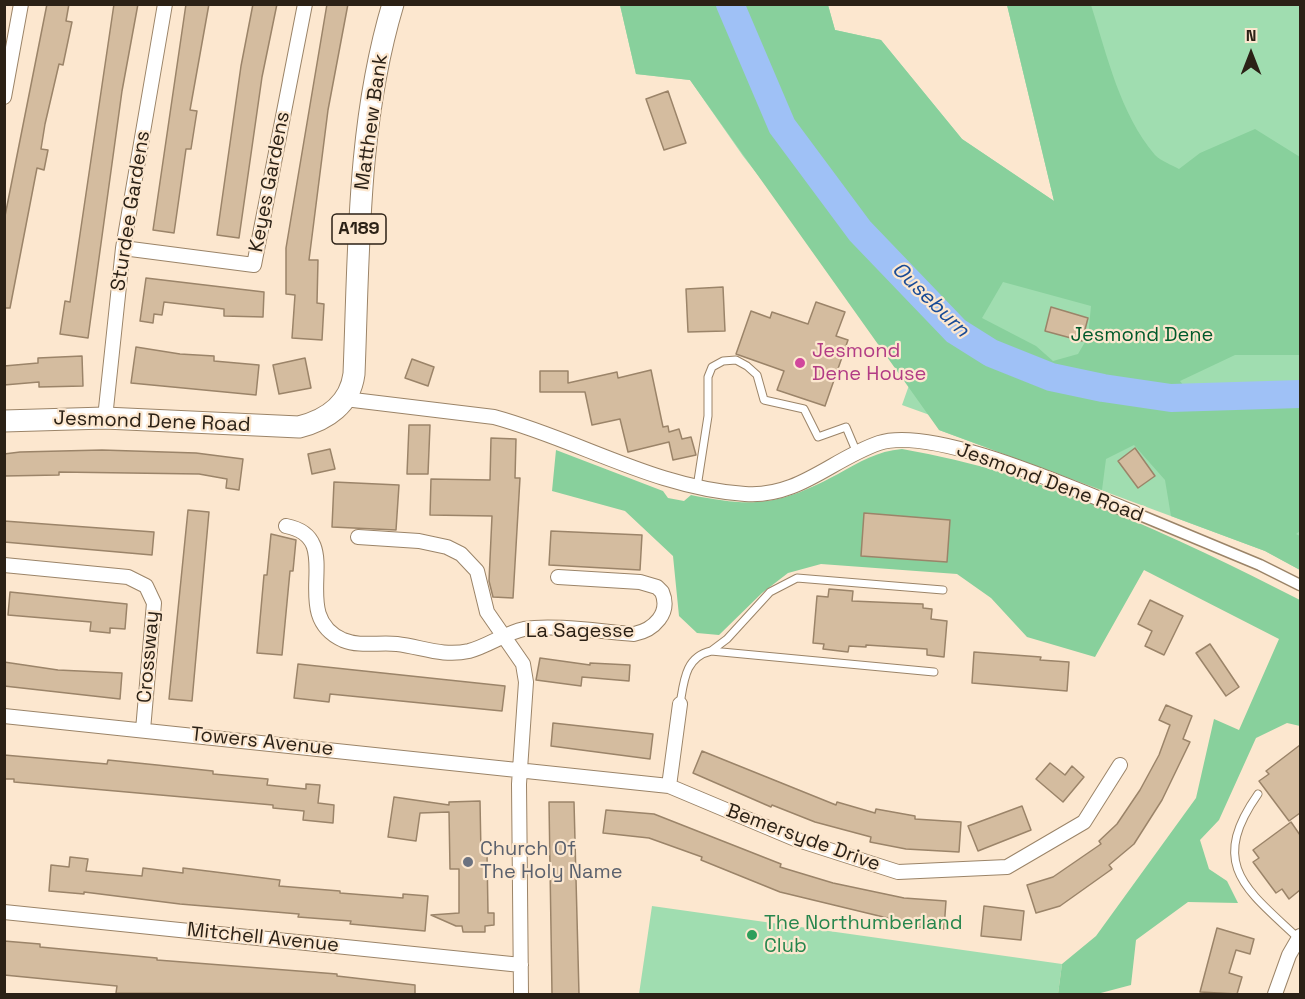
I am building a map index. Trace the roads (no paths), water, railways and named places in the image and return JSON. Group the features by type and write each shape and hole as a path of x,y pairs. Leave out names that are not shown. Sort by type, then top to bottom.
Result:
{"main road":[{"name":"Matthew Bank","path":"345,399 354,374 359,227 371,94 393,4"},
{"name":"Jesmond Dene Road","path":"4,421 105,418 299,427 323,419 345,399"}],"street":[{"path":"4,97 21,4"},
{"name":"Sturdee Gardens","path":"105,418 123,249 165,4"},
{"name":"Keyes Gardens","path":"123,249 254,265 305,4"},
{"name":"Jesmond Dene Road","path":"345,399 494,417 535,430 634,470 697,488 747,494 771,494 812,478 879,443 894,440 937,443 987,457 1135,513 1260,565 1300,585"},
{"name":"La Sagesse","path":"286,526 301,531 314,545 318,565 314,587 325,625 344,640 357,644 401,644 455,654 536,628 643,632 657,623 665,607 662,592 649,584 558,577"},
{"name":"La Sagesse","path":"358,537 419,541 447,547 460,554 477,571 487,612 519,657 525,673 519,768 521,994"},
{"name":"Crossway","path":"4,565 128,577 146,586 154,603 143,730"},
{"path":"669,786 680,704"},
{"name":"Towers Avenue","path":"4,716 519,768"},
{"name":"Bemersyde Drive","path":"519,768 669,786 795,839 898,872 1007,867 1084,822 1120,765"},
{"name":"Mitchell Avenue","path":"4,912 520,965"},
{"path":"1275,994 1289,955 1299,937"}],"lane":[{"path":"697,488 708,417 708,377 712,367 723,361 736,360 757,375 764,400 804,409 818,437 846,427 857,453"},
{"path":"711,651 726,639 770,592 797,578 943,590"},
{"path":"680,704 690,664 702,653 711,651 934,672"},
{"path":"1258,794 1240,819 1233,850 1243,883 1299,937"}],"waterway":[{"name":"Ouseburn","path":"730,4 782,126 860,231 956,331 991,353 1051,377 1103,388 1171,398 1300,394"}],"place":[{"name":"Jesmond Dene House","path":"800,363"},
{"name":"Church Of The Holy Name","path":"468,862"},
{"name":"The Northumberland Club","path":"752,935"}],"park label":[{"name":"Jesmond Dene","path":"1142,336"}]}
